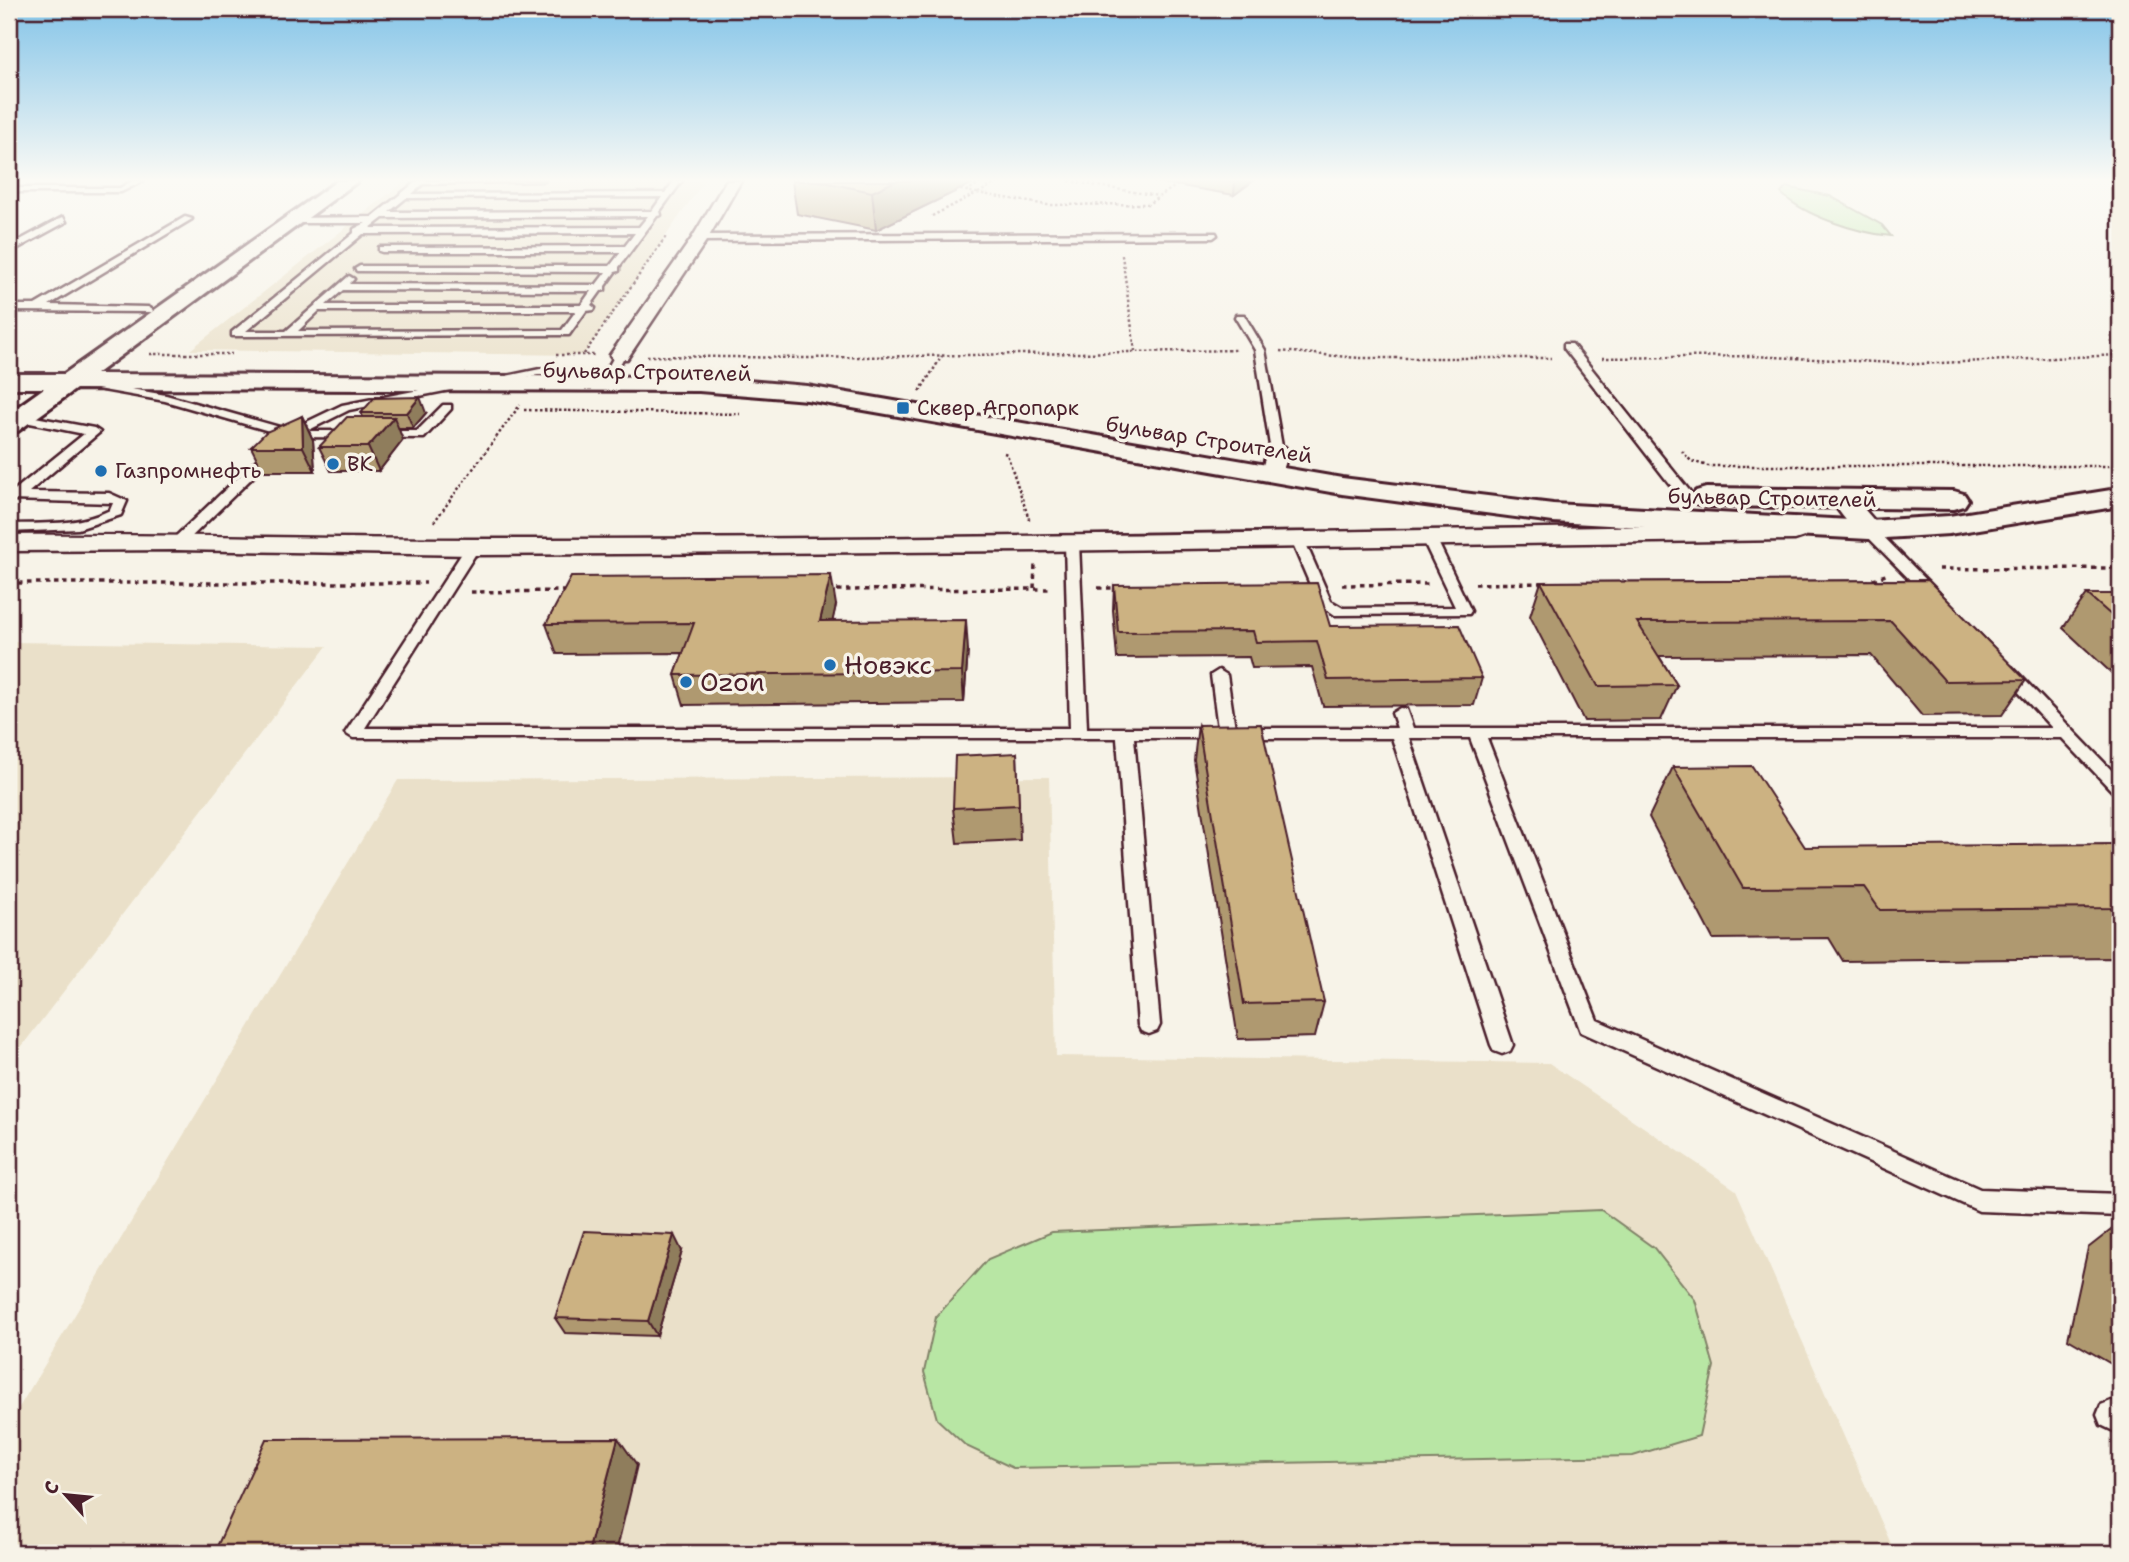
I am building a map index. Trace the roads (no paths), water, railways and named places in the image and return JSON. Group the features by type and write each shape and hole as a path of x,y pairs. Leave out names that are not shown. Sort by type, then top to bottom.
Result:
{"main road":[{"path":"12,417 148,310 228,254"},
{"path":"64,377 106,354 246,254"},
{"name":"бульвар Строителей","path":"9,372 64,377 466,384 545,370"},
{"name":"бульвар Строителей","path":"9,381 64,377 612,370 699,384 807,393 1275,463 1446,501 1557,506 1869,530 1949,525 2118,498"},
{"name":"бульвар Строителей","path":"1557,506 1687,497 1843,500 2118,498"}],"street":[{"path":"612,370 689,254"},
{"path":"1843,500 1869,530"},
{"name":"бульвар Строителей","path":"9,543 178,542 473,547 1429,538 1557,506"}],"lane":[{"path":"37,308 129,254"},
{"path":"330,254 236,334 565,333 587,308 624,254"},
{"path":"289,334 377,254"},
{"path":"360,269 614,269"},
{"path":"340,287 600,288"},
{"path":"9,308 148,310"},
{"path":"317,308 587,308"},
{"path":"1241,317 1260,350 1275,463"},
{"path":"1568,346 1687,497"},
{"path":"64,377 166,398 291,434 421,435 447,407"},
{"path":"178,542 291,434 346,407 466,384"},
{"path":"12,417 94,432 12,499"},
{"path":"9,528 72,526 95,522 116,512 120,501 109,497 12,499"},
{"path":"1869,530 1942,605"},
{"path":"1298,540 1325,603 1340,612 1464,611 1429,538"},
{"path":"1072,543 1079,734"},
{"path":"473,547 353,733 1079,734 1227,733 1402,726 1477,734 2068,733"},
{"path":"1990,654 2120,789"},
{"path":"1219,675 1227,733"},
{"path":"1402,726 1502,1045"},
{"path":"1125,733 1149,1025"},
{"path":"1477,734 1589,1026 1979,1199 2120,1205"}],"place":[{"name":"Сквер Агропарк","path":"903,408"},
{"name":"ВК","path":"333,464"},
{"name":"Газпромнефть","path":"101,471"},
{"name":"Новэкс","path":"830,665"},
{"name":"Ozon","path":"686,682"}]}
